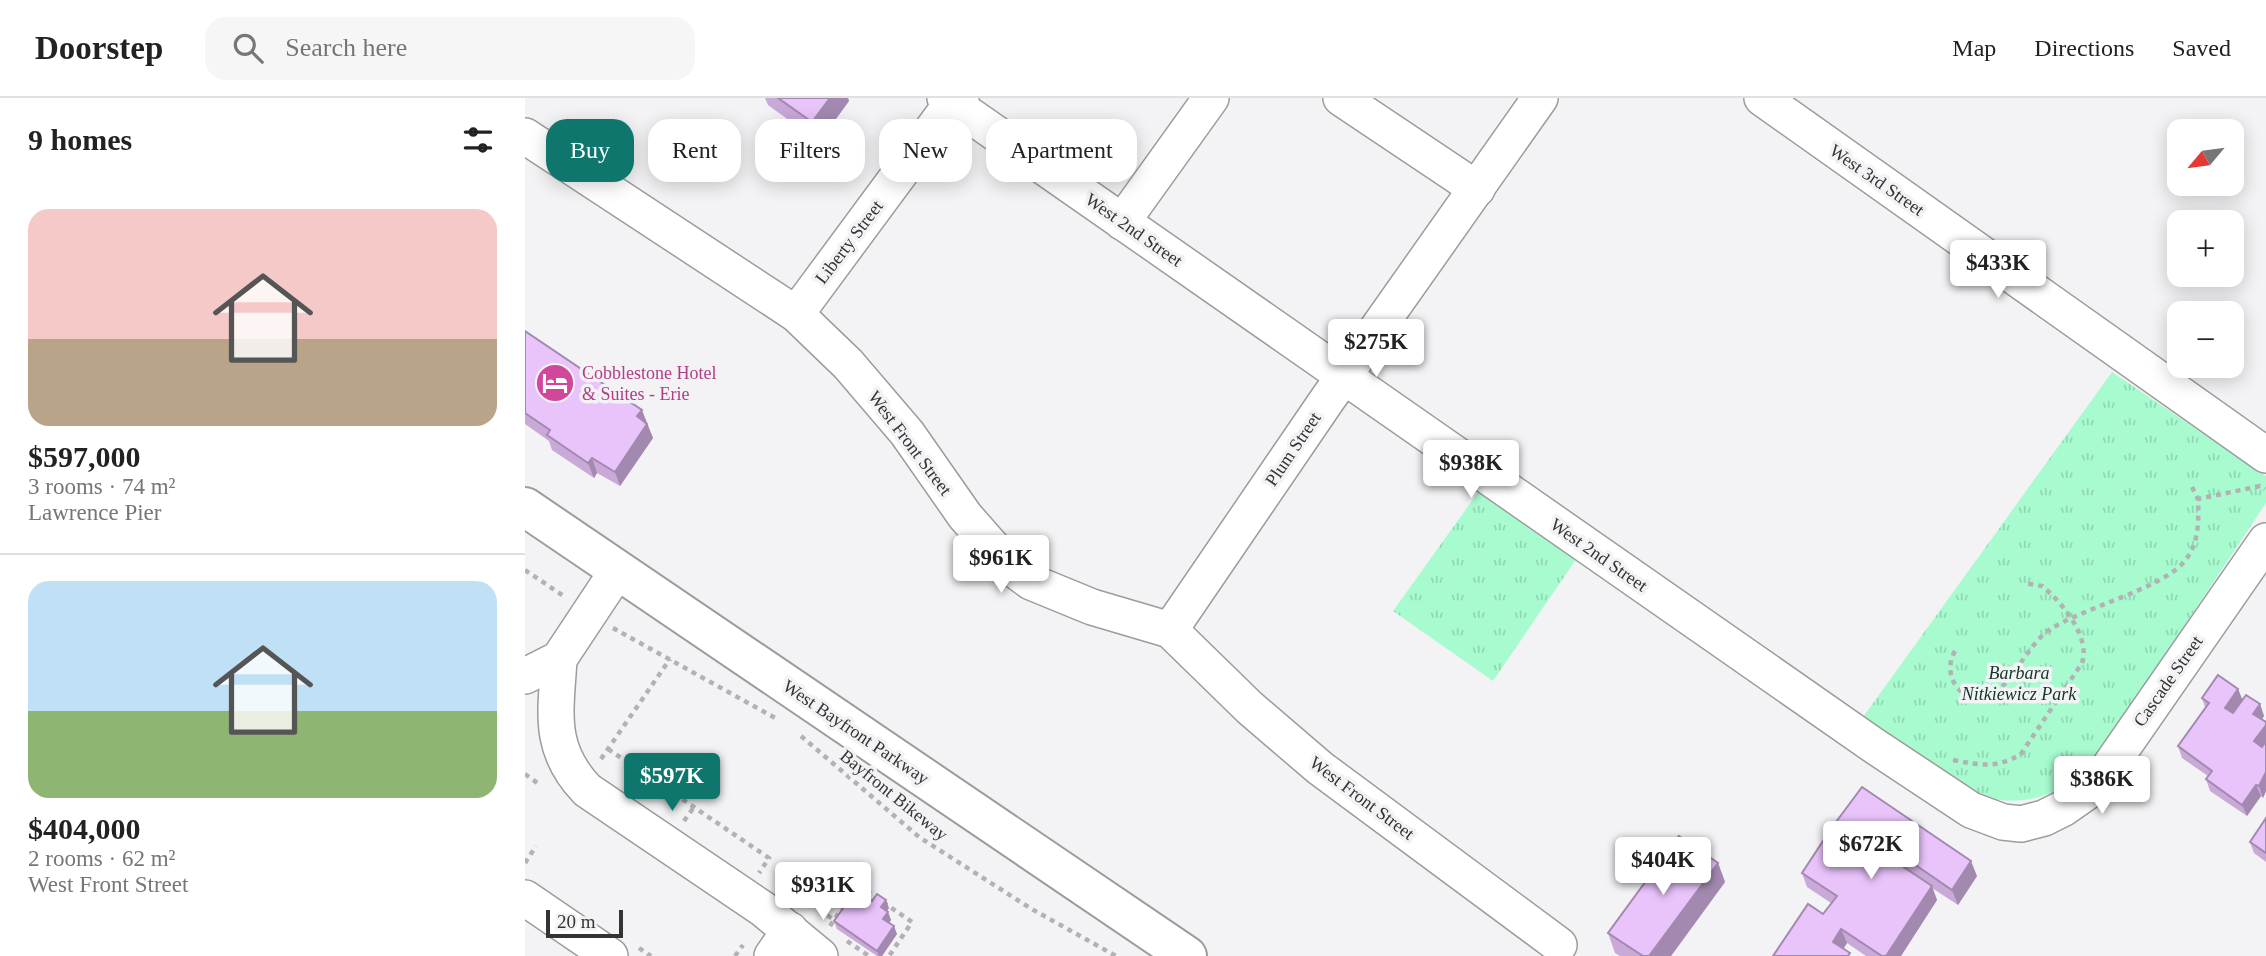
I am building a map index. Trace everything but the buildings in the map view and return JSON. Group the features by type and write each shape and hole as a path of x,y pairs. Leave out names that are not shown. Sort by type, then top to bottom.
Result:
{"highway":[{"name":"West Bayfront Parkway","path":"525,507 1187,956"}],"street":[{"path":"1122,222 1212,98"},
{"path":"1341,98 1477,189"},
{"name":"Plum Street","path":"1170,630 1343,377 1540,98"},
{"name":"West 3rd Street","path":"1762,98 2266,455"},
{"name":"West 2nd Street","path":"953,99 1343,377 1971,810 2003,822 2021,824"},
{"name":"Liberty Street","path":"796,314 953,99"},
{"name":"West Front Street","path":"525,135 796,314 848,364 900,424 965,516 1008,565 1031,582 1092,607 1170,630 1250,708 1320,768 1559,945"},
{"name":"Cascade Street","path":"2021,824 2044,818 2064,808 2091,789 2103,776 2266,541"},
{"path":"618,570 559,660 556,732 562,754 574,776 587,790 781,943 820,956"},
{"path":"525,676 559,660"},
{"path":"525,898 610,956"}],"path":[{"path":"2198,499 2260,486 2265,489"},
{"path":"1955,651 1949,668 1957,688 1969,696 1989,696 1999,690 2039,638 2069,618 2161,579 2183,564 2193,547 2199,526 2198,499 2192,487"},
{"path":"525,570 559,593"},
{"path":"1946,764 1952,759 1979,767 2000,764 2021,754 2082,663 2085,647 2069,618 2042,586 2024,583"},
{"path":"619,633 778,720"},
{"path":"596,767 670,659"},
{"name":"Bayfront Bikeway","path":"800,735 919,837 1116,956"},
{"path":"608,750 769,858 756,877"},
{"path":"525,774 540,785"},
{"path":"679,828 694,807"},
{"path":"525,863 536,846"},
{"path":"795,892 834,920 858,885 912,922 893,955"}],"green space":[{"name":"Barbara Nitkiewicz Park","path":"2112,372 2266,476 2266,503 2087,772 2063,787 2039,797 2014,801 1985,798 1863,717"},
{"path":"1479,491 1577,558 1493,681 1393,611"}],"place":[{"name":"Cobblestone Hotel & Suites - Erie","path":"555,383"}]}
